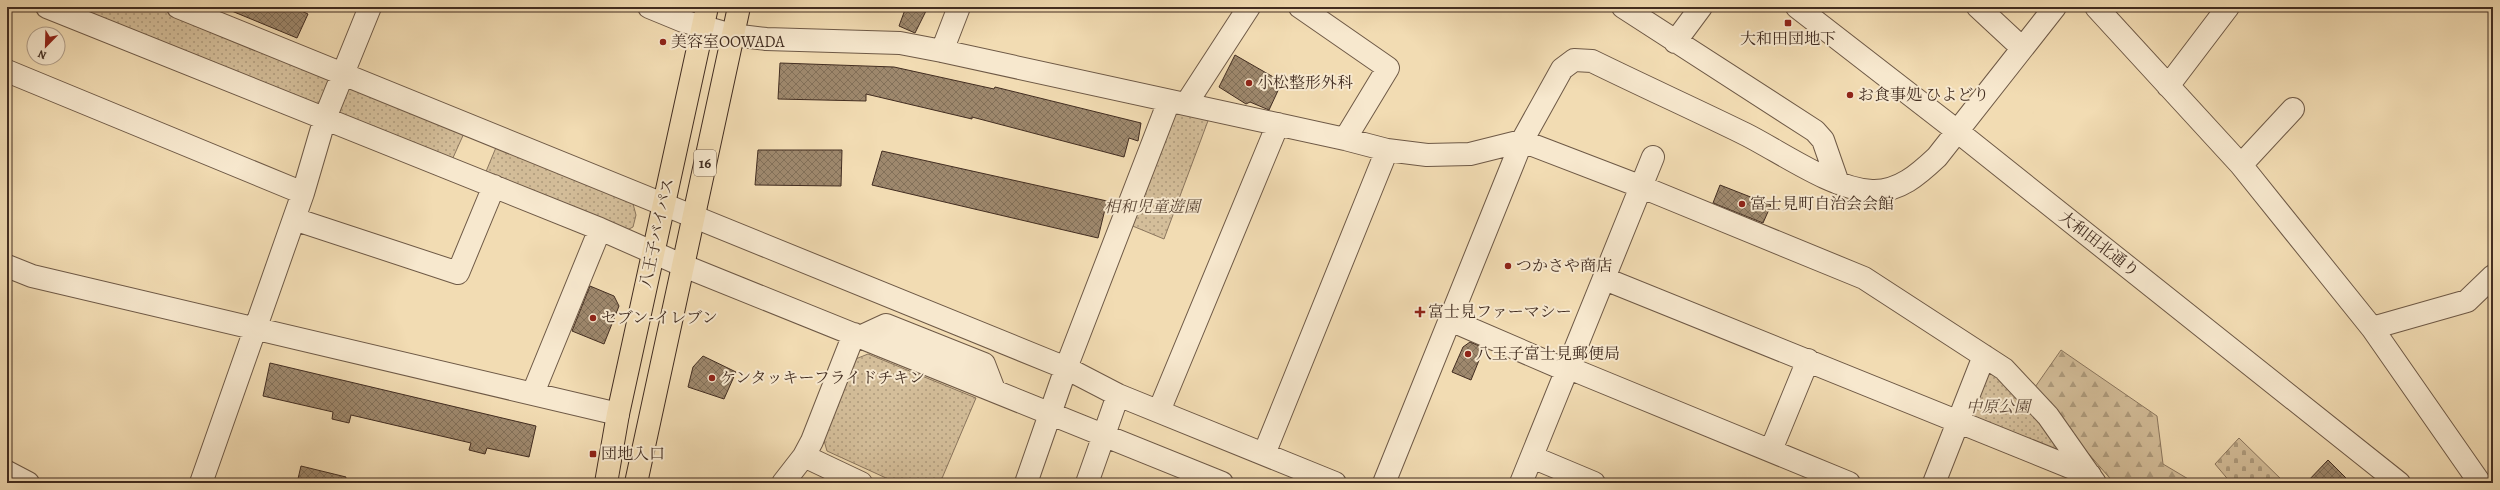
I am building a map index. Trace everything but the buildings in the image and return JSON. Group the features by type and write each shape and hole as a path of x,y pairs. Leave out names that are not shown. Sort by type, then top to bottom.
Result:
{"highway":[{"name":"八王子バイパス","path":"636,483 739,7"},
{"name":"八王子バイパス","path":"606,483 618,414 704,17"},
{"path":"596,483 618,414"},
{"name":"16","path":"641,483 644,450"}],"street":[{"path":"47,7 494,186 653,251 684,266 1052,413 1222,483"},
{"path":"178,7 1066,368 1118,395 1335,483"},
{"path":"649,7 704,17 732,35 766,39 900,43 942,51 1278,124 1387,150 1427,155 1470,154 1492,150 1522,141 1642,187 1864,278 2004,369 2048,416 2092,479"},
{"path":"942,51 959,7"},
{"path":"1026,483 1052,413 1066,368 1178,103 1249,7"},
{"path":"1300,7 1388,68 1345,139"},
{"path":"1623,7 1815,131 1823,140 1838,183"},
{"path":"1675,42 1701,7"},
{"name":"大和田北通り","path":"1797,7 1957,131 2399,483"},
{"path":"1978,7 2021,47"},
{"path":"1384,483 1522,141 1562,69 1574,60 1592,61 1746,135 1838,183 1873,191 1900,185 1914,178 1937,157 2021,47 2055,7"},
{"path":"2096,7 2241,165 2372,328 2480,483"},
{"path":"2168,86 2228,7"},
{"path":"202,483 254,328 303,193 325,118 363,9"},
{"path":"7,71 303,193"},
{"path":"2241,165 2293,109"},
{"path":"1159,411 1278,124"},
{"path":"1264,454 1387,150"},
{"path":"1521,483 1569,370 1653,157"},
{"path":"294,219 458,273 494,186"},
{"path":"533,393 600,229"},
{"path":"7,266 32,276 618,414"},
{"path":"1605,279 1808,360 2092,479"},
{"path":"2372,328 2467,301 2490,285"},
{"path":"1450,320 1569,370 1771,450 1849,483"},
{"path":"783,483 804,456 857,335"},
{"path":"1934,483 1959,423 1984,356"},
{"path":"1771,450 1808,360"},
{"path":"1087,483 1118,395"},
{"path":"804,456 860,483"},
{"path":"1532,457 1594,483"},
{"path":"7,472 28,483"}],"green space":[{"path":"66,7 171,7 632,200 636,215 633,227 623,232","holes":["465,131 497,145 485,174 452,160"]},
{"name":"相和児童遊園","path":"1169,101 1212,110 1164,239 1123,222"},
{"path":"2061,350 2157,416 2163,464 2195,483 2114,483 2033,390"},
{"path":"868,354 976,398 940,483 897,483 827,451 823,437 853,360"},
{"name":"中原公園","path":"1984,356 2090,475 1959,423"},
{"path":"2239,438 2285,483 2231,483 2215,464"}],"place":[{"name":"大和田団地下","path":"1788,23"},
{"name":"美容室OOWADA","path":"663,42"},
{"name":"小松整形外科","path":"1249,83"},
{"name":"お食事処 ひよどり","path":"1850,95"},
{"name":"富士見町自治会会館","path":"1742,204"},
{"name":"つかさや商店","path":"1508,266"},
{"name":"富士見ファーマシー","path":"1420,312"},
{"name":"セブン-イレブン","path":"593,318"},
{"name":"八王子富士見郵便局","path":"1468,354"},
{"name":"ケンタッキーフライドチキン","path":"712,378"},
{"name":"団地入口","path":"593,454"}]}
